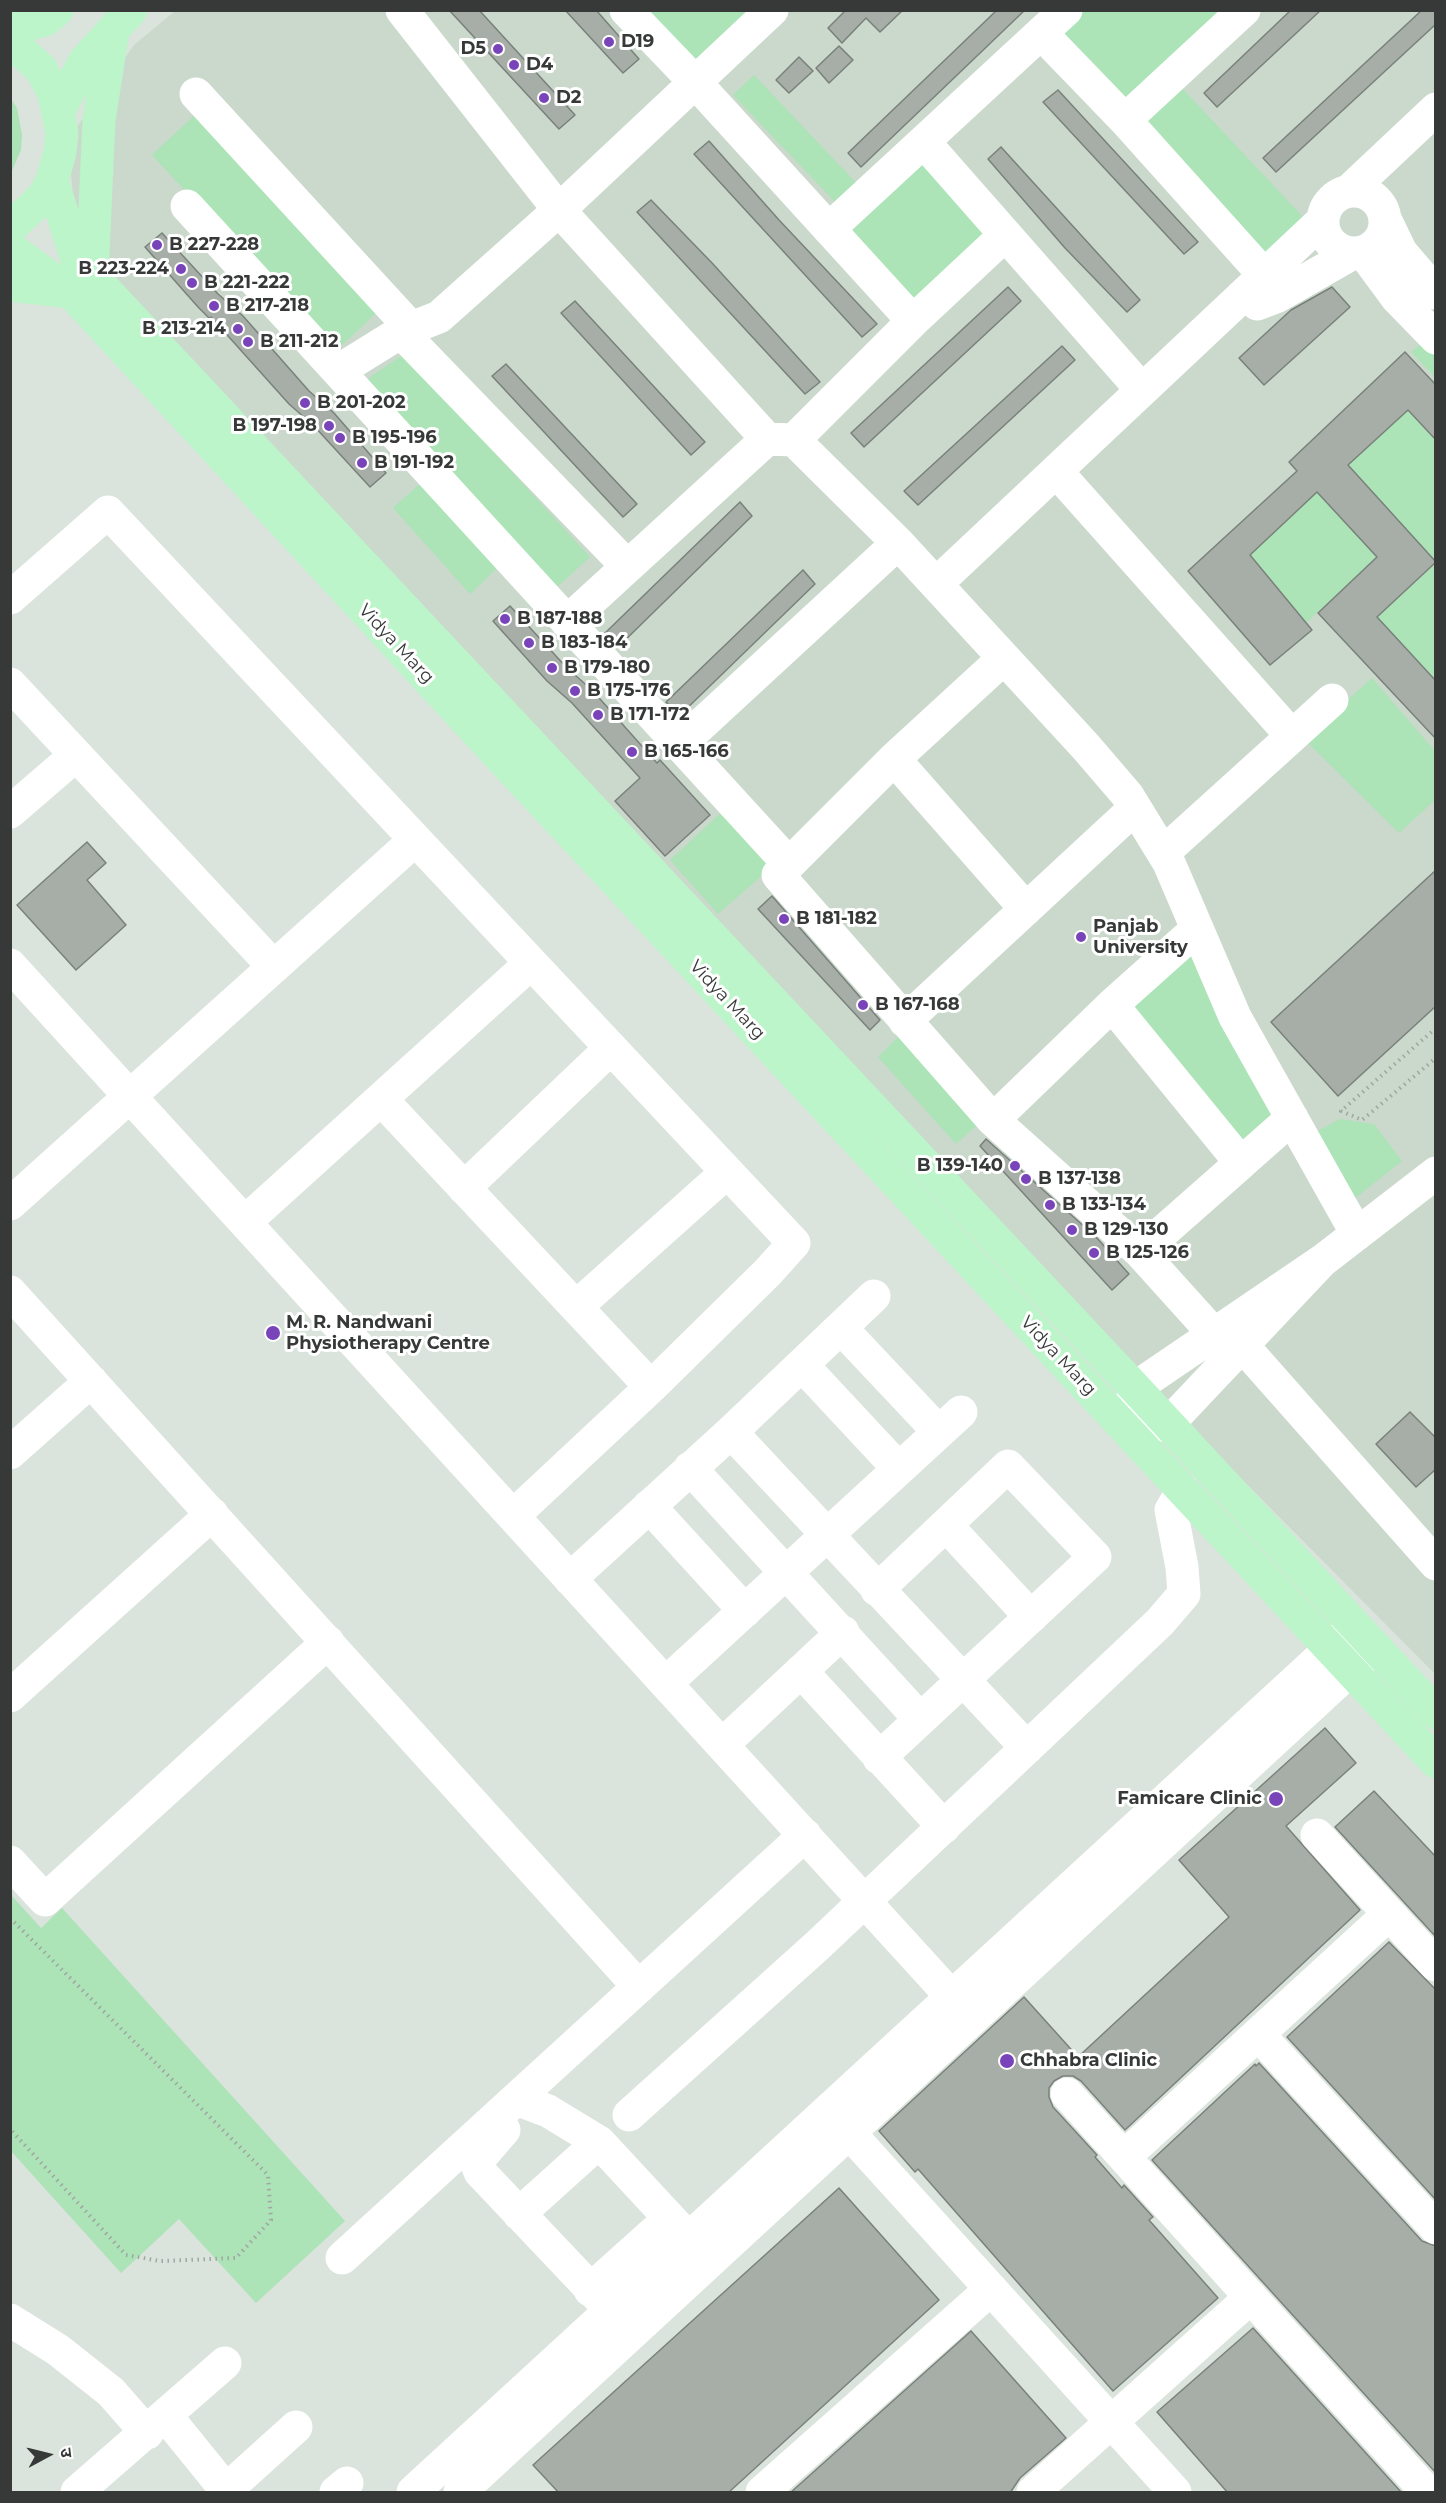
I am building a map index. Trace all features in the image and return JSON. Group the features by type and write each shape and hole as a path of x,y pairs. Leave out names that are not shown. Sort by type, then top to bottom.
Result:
{"main road":[{"path":"10,29 45,20 57,10"},
{"path":"59,111 84,62 122,20"},
{"path":"10,285 82,284 99,120 122,20"},
{"path":"10,41 41,69 54,94 62,133 60,152 52,181 43,197 10,228"},
{"name":"Vidya Marg","path":"52,181 77,260 82,284 502,759 1436,1762"},
{"name":"Vidya Marg","path":"10,248 82,284 1135,1388 1436,1713"}],"street":[{"path":"402,10 559,210 780,439 898,543 1086,747 1128,796 1163,853 1235,1017 1357,1234"},
{"path":"626,10 695,82 913,321"},
{"path":"338,371 406,330 439,317 559,210 772,10"},
{"path":"829,229 1066,10"},
{"path":"1125,120 1244,10"},
{"path":"1041,33 1125,120 1272,286"},
{"path":"196,94 406,330 627,566"},
{"path":"1372,203 1436,109"},
{"path":"1372,203 1436,118"},
{"path":"924,142 1142,390"},
{"path":"1372,203 1332,199 1324,212 1322,221 1324,234 1331,244 1341,251 1358,253 1436,338"},
{"path":"936,584 1218,320 1272,286 1376,245 1383,234 1372,203"},
{"path":"1372,203 1401,252 1436,293"},
{"path":"187,206 789,864"},
{"path":"1272,286 1322,221"},
{"path":"567,622 627,566 780,439 913,321 1005,235"},
{"path":"1056,471 1292,736"},
{"path":"10,598 108,512 794,1243 768,1272 651,1387 513,1516"},
{"path":"679,746 898,543"},
{"path":"1004,658 894,759 778,875 993,1120 1140,1252 1228,1340 1436,1564"},
{"path":"10,684 274,967"},
{"path":"1163,853 1332,700"},
{"path":"10,812 76,755"},
{"path":"894,759 1026,909"},
{"path":"905,1021 1136,808"},
{"path":"10,1204 415,840"},
{"path":"993,1120 1112,1005 1197,929"},
{"path":"245,1222 531,963"},
{"path":"10,965 962,2008"},
{"path":"1112,1005 1241,1164"},
{"path":"464,1188 610,1048"},
{"path":"381,1099 651,1387"},
{"path":"1140,1252 1292,1118"},
{"path":"576,1307 727,1172"},
{"path":"1228,1340 1168,1424 1126,1429 1135,1388 1228,1340 1322,1261 1436,1173"},
{"path":"10,1292 639,1986"},
{"path":"570,1579 731,1432 874,1296"},
{"path":"666,1683 950,1422 841,1328"},
{"path":"802,1365 899,1469"},
{"path":"10,1454 91,1381"},
{"path":"731,1432 1027,1748"},
{"path":"877,1590 1008,1466 1095,1557 879,1758"},
{"path":"690,1468 843,1632 920,1719"},
{"path":"628,2115 865,1901 1160,1622 1184,1594 1182,1567 1171,1510 1183,1490"},
{"path":"649,1506 745,1611"},
{"path":"10,1696 212,1514"},
{"path":"946,1525 1031,1617"},
{"path":"722,1745 843,1632"},
{"path":"413,2493 611,2311 839,2122 1365,1637"},
{"path":"10,1862 45,1900 327,1642"},
{"path":"801,1671 944,1827"},
{"path":"342,2258 524,2099 639,1986 805,1835"},
{"path":"1317,1835 1436,1965"},
{"path":"1124,2157 1389,1914"},
{"path":"1258,2034 1436,2228"},
{"path":"1067,2094 1427,2493"},
{"path":"524,2099 599,2142 679,2229"},
{"path":"524,2099 479,2159 477,2164 480,2172 611,2311"},
{"path":"460,2493 679,2229 839,2122"},
{"path":"839,2122 1175,2493"},
{"path":"519,2214 599,2142"},
{"path":"762,2493 991,2289"},
{"path":"1033,2493 1251,2297"},
{"path":"10,2320 58,2350 157,2425 225,2492 296,2427"},
{"path":"77,2493 225,2363"}],"path":[{"path":"1436,1028 1341,1111 1362,1120 1436,1058"},
{"path":"10,1917 268,2175 271,2220 236,2258 160,2261 126,2255 10,2129"}],"shaded area":[{"name":"Panjab University","path":"175,11 1435,11 1435,1674 1088,1324 77,242 68,140 134,45"}],"green space":[{"path":"646,11 757,11 694,66"},
{"path":"1074,11 1231,11 1126,106 1057,26"},
{"path":"754,75 861,188 840,207 733,95"},
{"path":"1177,83 1305,219 1264,258 1136,122"},
{"path":"11,99 17,108 22,135 21,150 11,173"},
{"path":"197,113 379,310 335,352 152,155"},
{"path":"922,156 993,238 911,309 840,227"},
{"path":"1427,339 1435,348 1435,377 1411,352"},
{"path":"404,354 590,557 547,596 359,385"},
{"path":"1408,410 1435,440 1435,562 1348,465"},
{"path":"421,483 497,568 470,594 393,508"},
{"path":"1317,492 1377,557 1306,623 1250,555"},
{"path":"1435,564 1435,681 1377,617"},
{"path":"1372,678 1435,751 1435,800 1399,833 1304,739"},
{"path":"724,810 774,865 718,914 670,860"},
{"path":"1195,950 1280,1116 1244,1149 1128,1010"},
{"path":"904,1031 985,1118 956,1144 878,1057"},
{"path":"1340,1119 1374,1124 1402,1161 1354,1199 1314,1133"},
{"path":"11,1895 41,1928 62,1908 345,2221 256,2303 179,2219 121,2273 11,2151"}],"building":[{"path":"449,10 479,10 575,115 559,129"},
{"path":"565,10 596,10 639,59 623,73"},
{"path":"846,10 903,10 880,32 866,18 842,43 828,28"},
{"path":"997,10 1025,10 861,167 848,153"},
{"path":"1291,10 1321,10 1217,107 1204,93"},
{"path":"1422,10 1436,10 1436,24 1276,172 1263,158"},
{"path":"839,46 853,60 829,83 816,68"},
{"path":"799,57 813,71 789,93 776,80"},
{"path":"1058,90 1198,242 1184,254 1043,102"},
{"path":"709,141 779,220 877,324 862,337 694,154"},
{"path":"1001,147 1140,300 1127,312 1065,248 988,159"},
{"path":"651,200 713,264 820,382 805,394 637,212"},
{"path":"162,233 218,294 243,316 309,391 334,413 386,473 370,487 314,426 289,404 211,317 210,319 198,307 145,247"},
{"path":"1008,287 1021,301 864,447 851,433"},
{"path":"1332,287 1350,307 1264,385 1239,358 1291,310"},
{"path":"575,301 705,442 691,455 561,313"},
{"path":"1062,346 1075,360 918,505 904,491"},
{"path":"1405,352 1436,385 1436,440 1408,410 1348,465 1436,562 1377,617 1436,681 1436,739 1318,613 1377,557 1317,492 1250,555 1312,630 1270,665 1188,571 1297,471 1289,462"},
{"path":"506,364 637,504 623,517 492,376"},
{"path":"740,502 752,516 617,648 604,634"},
{"path":"803,570 815,584 679,716 666,702"},
{"path":"510,606 567,668 592,690 657,763 660,760 710,815 665,856 615,801 640,778 493,621"},
{"path":"87,842 106,863 87,880 126,925 76,970 17,905"},
{"path":"1436,870 1436,1006 1338,1096 1271,1022"},
{"path":"772,896 880,1020 870,1030 758,909"},
{"path":"986,1139 1096,1237 1129,1274 1112,1290 980,1146"},
{"path":"1410,1412 1436,1438 1436,1469 1416,1487 1376,1444"},
{"path":"1325,1728 1356,1763 1286,1826 1360,1910 1125,2130 1081,2081 1073,2076 1063,2076 1054,2081 1049,2088 1049,2097 1053,2107 1097,2155 1095,2157 1122,2188 1124,2185 1153,2217 1149,2220 1218,2298 1113,2391 918,2169 915,2172 879,2131 1024,1997 1078,2057 1229,1917 1179,1860"},
{"path":"1374,1791 1436,1857 1436,1937 1335,1827"},
{"path":"1389,1942 1436,1990 1436,2200 1287,2037"},
{"path":"1259,2063 1422,2241 1436,2246 1436,2473 1152,2160 1255,2064 1256,2066"},
{"path":"839,2188 939,2300 728,2493 559,2493 533,2465"},
{"path":"1253,2328 1402,2493 1228,2493 1157,2412"},
{"path":"971,2331 1066,2438 1020,2478 1010,2493 790,2493"}],"place":[{"name":"D19","path":"609,42"},
{"name":"D5","path":"498,49"},
{"name":"D4","path":"514,65"},
{"name":"D2","path":"544,98"},
{"name":"B 227-228","path":"157,245"},
{"name":"B 223-224","path":"181,269"},
{"name":"B 221-222","path":"192,283"},
{"name":"B 217-218","path":"214,306"},
{"name":"B 213-214","path":"238,329"},
{"name":"B 211-212","path":"248,342"},
{"name":"B 201-202","path":"305,403"},
{"name":"B 197-198","path":"329,426"},
{"name":"B 195-196","path":"340,438"},
{"name":"B 191-192","path":"362,463"},
{"name":"B 187-188","path":"505,619"},
{"name":"B 183-184","path":"529,643"},
{"name":"B 179-180","path":"552,668"},
{"name":"B 175-176","path":"575,691"},
{"name":"B 171-172","path":"598,715"},
{"name":"B 165-166","path":"632,752"},
{"name":"B 181-182","path":"784,919"},
{"name":"Panjab University","path":"1081,937"},
{"name":"B 167-168","path":"863,1005"},
{"name":"B 139-140","path":"1015,1166"},
{"name":"B 137-138","path":"1026,1179"},
{"name":"B 133-134","path":"1050,1205"},
{"name":"B 129-130","path":"1072,1230"},
{"name":"B 125-126","path":"1094,1253"},
{"name":"M. R. Nandwani Physiotherapy Centre","path":"273,1333"},
{"name":"Famicare Clinic","path":"1276,1799"},
{"name":"Chhabra Clinic","path":"1007,2061"}]}
